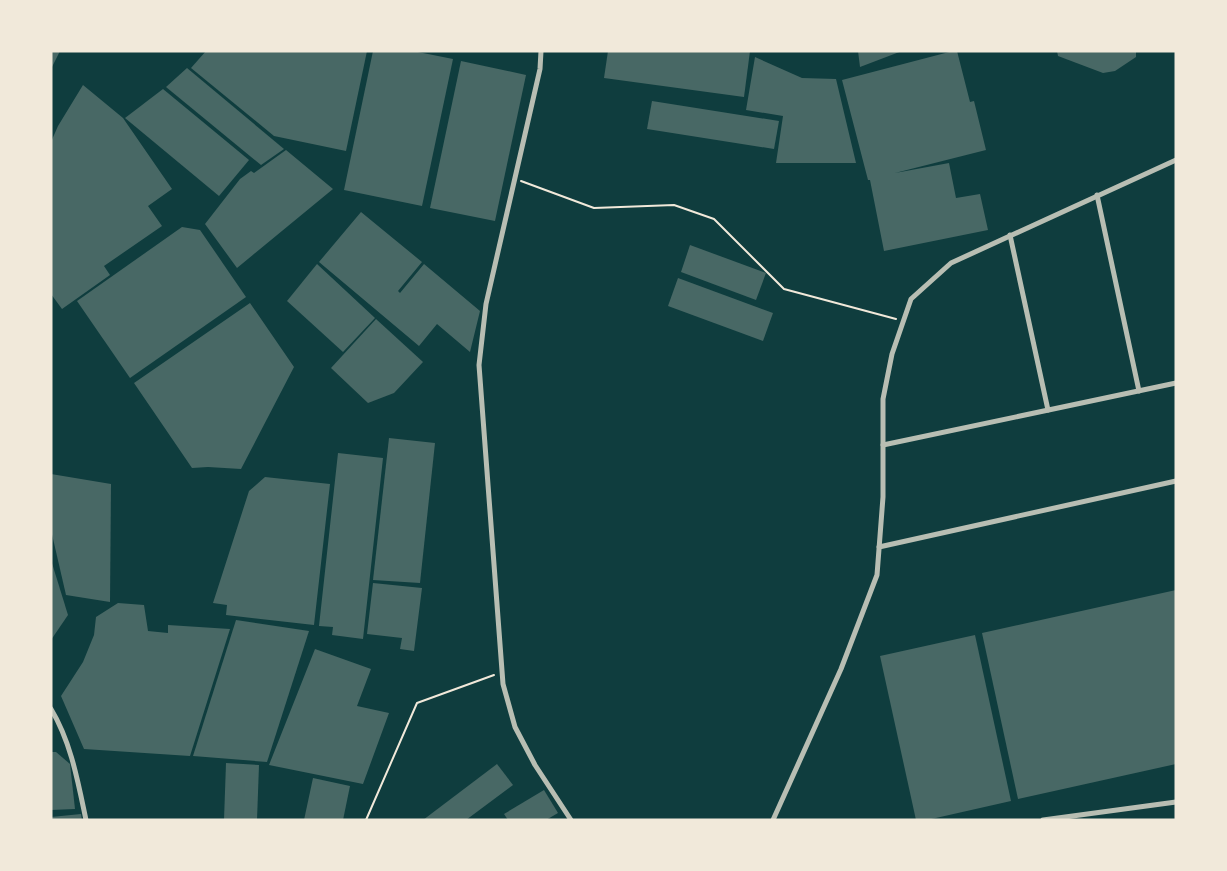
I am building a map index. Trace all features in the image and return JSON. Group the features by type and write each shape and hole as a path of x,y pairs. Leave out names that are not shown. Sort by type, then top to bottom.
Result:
{"street":[{"path":"541,51 540,69 486,304 479,364 502,672 515,727 535,765 571,820"},
{"path":"772,820 844,661 877,575 883,497 883,399 892,354 911,299 951,263 1176,160"},
{"path":"1097,195 1139,391"},
{"path":"1010,235 1048,410"},
{"path":"883,445 1176,383"},
{"path":"879,547 1176,481"},
{"path":"51,709 62,727 77,776 86,820"},
{"path":"1043,820 1176,802"}],"path":[{"path":"515,179 594,208 674,205 714,219 784,289 903,320"},
{"path":"366,820 417,703 502,672"}],"building":[{"path":"51,51 60,51 51,69"},
{"path":"206,51 367,51 346,151 274,136 191,68"},
{"path":"373,51 413,51 453,59 422,206 344,190"},
{"path":"608,51 750,51 744,97 604,78"},
{"path":"858,51 902,51 860,67"},
{"path":"957,51 970,102 974,101 986,150 895,173 949,163 956,198 980,194 988,230 884,251 870,180 868,180 842,80"},
{"path":"1057,51 1136,51 1136,57 1115,71 1103,73 1058,56"},
{"path":"755,57 802,78 836,79 856,163 776,163 783,116 746,110"},
{"path":"461,61 526,75 495,221 430,208"},
{"path":"187,68 284,149 261,165 166,87"},
{"path":"83,85 123,118 172,189 148,206 162,226 104,266 110,275 62,309 51,294 51,142 58,126"},
{"path":"163,89 249,160 219,196 125,118"},
{"path":"652,101 779,121 774,149 647,129"},
{"path":"286,150 333,189 237,268 205,224 240,179 251,171 254,173"},
{"path":"361,212 422,262 398,291 400,293 424,264 480,311 470,352 437,324 419,346 319,262"},
{"path":"182,227 200,230 246,297 130,378 77,301"},
{"path":"690,245 766,273 756,300 681,272"},
{"path":"317,264 375,318 343,352 287,301"},
{"path":"678,278 773,313 763,341 668,306"},
{"path":"250,303 294,367 241,469 192,468 134,383"},
{"path":"376,319 423,362 394,393 368,403 331,368"},
{"path":"389,438 435,443 420,583 373,580"},
{"path":"338,453 383,458 363,639 332,635 333,627 319,626"},
{"path":"51,474 111,484 110,602 66,595 51,530"},
{"path":"265,477 330,484 314,625 226,615 227,605 213,603 249,491"},
{"path":"51,560 68,615 51,640"},
{"path":"373,583 422,588 414,651 400,649 402,638 367,634"},
{"path":"1176,590 1176,764 1018,799 982,633"},
{"path":"118,603 144,605 148,631 168,633 168,625 230,629 190,756 84,749 61,696 83,662 94,635 96,617"},
{"path":"236,620 309,631 267,762 193,756"},
{"path":"975,635 1011,801 927,820 916,820 880,656"},
{"path":"315,649 371,669 357,706 389,713 363,784 269,765"},
{"path":"51,752 56,752 70,764 75,809 51,810"},
{"path":"226,763 259,765 257,820 224,820"},
{"path":"497,764 513,785 466,820 423,820"},
{"path":"313,778 350,786 343,820 304,820"},
{"path":"544,790 558,813 546,820 508,820 504,814"},
{"path":"81,814 82,820 51,820 51,817"}]}
